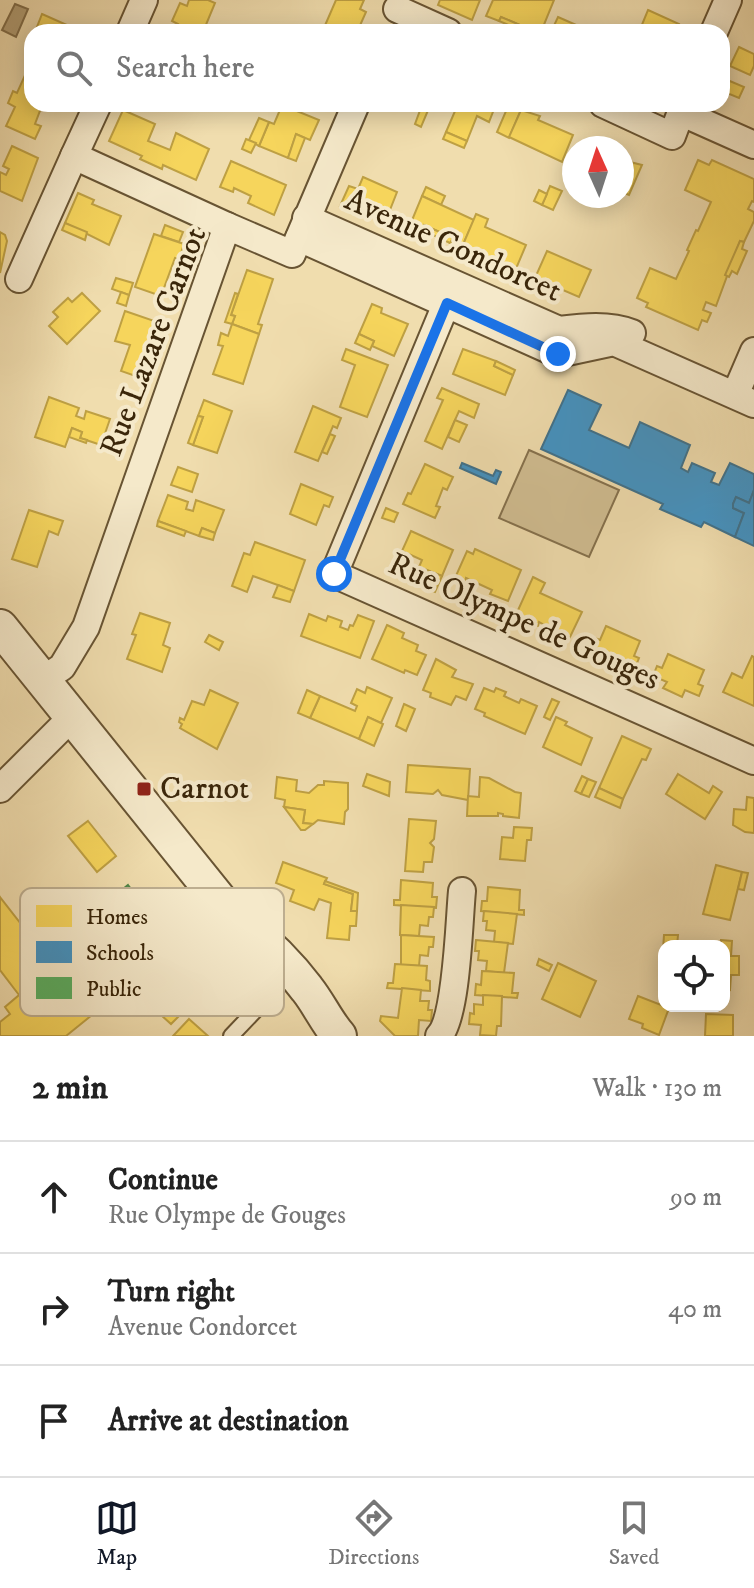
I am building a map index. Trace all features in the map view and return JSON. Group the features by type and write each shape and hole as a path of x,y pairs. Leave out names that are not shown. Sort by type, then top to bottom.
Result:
{"street":[{"path":"134,24 144,0"},
{"path":"718,24 728,0"},
{"path":"395,14 424,24"},
{"path":"19,279 94,112"},
{"path":"303,228 353,112"},
{"path":"620,112 672,136 681,112"},
{"path":"690,112 754,145"},
{"path":"74,156 227,226"},
{"name":"Rue Lazare Carnot","path":"42,680 62,667 86,627 227,226 292,254 303,228"},
{"name":"Avenue Condorcet","path":"303,228 451,294 558,354 614,342 746,390"},
{"name":"Rue Olympe de Gouges","path":"451,294 334,574 754,761"},
{"path":"746,390 754,351"},
{"path":"0,627 210,888"},
{"path":"0,789 73,716"},
{"path":"446,1035 451,1012 462,891"},
{"path":"284,963 308,990 327,1023 339,1036"}],"lane":[{"path":"284,980 292,972"},
{"path":"231,1036 250,1016"}],"shaded area":[{"path":"15,4 28,9 16,37 2,30"},
{"path":"529,450 619,490 589,557 499,518"}],"building: Homes":[{"path":"189,0 215,3 206,24 178,24 172,21 180,3 187,6"},
{"path":"336,0 364,0 360,9 366,12 361,24 326,24"},
{"path":"440,0 480,0 472,20 438,5"},
{"path":"493,0 554,0 544,24 518,24 501,17 499,21 486,16"},
{"path":"648,10 679,24 642,24"},
{"path":"42,14 65,24 38,24"},
{"path":"501,17 518,24 506,24 499,21"},
{"path":"558,17 574,24 555,24"},
{"path":"739,47 754,54 750,75 730,66"},
{"path":"24,77 24,112 40,112 35,124 41,126 35,139 6,126 15,107 8,103 13,91 17,93"},
{"path":"730,81 744,87 739,98 730,94"},
{"path":"122,112 128,112 155,124 148,141 170,150 176,133 209,149 196,180 163,165 162,169 109,141"},
{"path":"279,112 299,112 319,120 310,140 296,134 288,158 259,146 269,122 274,124"},
{"path":"419,112 427,112 421,127 415,124"},
{"path":"455,112 493,112 489,122 477,116 467,141 446,132"},
{"path":"506,112 520,112 509,138 497,132"},
{"path":"520,112 540,116 538,120 573,135 562,136 562,162 509,137"},
{"path":"259,118 269,122 259,146 249,140"},
{"path":"446,132 467,141 464,148 443,139"},
{"path":"296,134 305,138 296,161 288,158"},
{"path":"246,139 256,143 251,153 242,149"},
{"path":"12,146 38,158 22,201 0,191 0,172 6,175 9,169 3,166"},
{"path":"698,160 709,165 712,160 754,179 754,202 748,209 754,212 754,221 744,242 740,241 716,306 706,302 703,310 711,313 707,322 702,320 698,330 646,307 648,303 637,298 650,268 676,279 711,202 685,190"},
{"path":"231,161 286,185 274,215 248,203 251,196 234,188 233,192 220,187"},
{"path":"634,163 642,165 634,183"},
{"path":"363,177 397,192 386,220 351,206 350,210 340,206 349,186 358,189"},
{"path":"550,186 562,191 553,210 542,205"},
{"path":"426,187 445,196 441,205 422,196"},
{"path":"539,190 547,194 542,205 534,201"},
{"path":"78,193 94,200 92,204 121,216 109,245 65,223"},
{"path":"422,196 474,220 462,247 450,243 453,238 424,225 422,230 410,225"},
{"path":"476,214 488,219 485,227 526,245 515,271 462,247"},
{"path":"65,223 87,232 85,240 62,230"},
{"path":"165,225 183,232 179,242 161,236"},
{"path":"424,225 453,238 450,243 422,230"},
{"path":"0,232 7,241 0,273"},
{"path":"154,234 184,244 179,259 175,258 161,296 135,287"},
{"path":"740,241 744,242 742,249 747,251 737,274 732,271 729,277 725,275"},
{"path":"547,251 591,270 579,297 535,278"},
{"path":"472,252 493,261 491,265 470,256"},
{"path":"247,270 273,279 258,324 262,325 259,334 232,324 235,316 231,315"},
{"path":"116,278 133,283 129,295 112,289"},
{"path":"121,292 129,295 126,306 117,303"},
{"path":"82,293 100,311 67,344 49,326 58,317 53,312 68,298 72,302"},
{"path":"235,293 238,294 231,315 235,316 232,324 225,322"},
{"path":"372,304 382,308 381,313 408,324 394,356 372,346 374,341 359,334"},
{"path":"125,311 166,325 161,339 151,336 146,351 156,354 147,380 121,371 130,345 115,341"},
{"path":"232,324 259,334 243,384 213,374 223,346 218,345 221,333 228,336"},
{"path":"359,334 374,341 370,350 355,343"},
{"path":"346,349 388,365 367,417 340,407 355,365 342,360"},
{"path":"463,349 496,361 494,366 513,375 505,395 453,374"},
{"path":"496,361 515,370 513,375 494,366"},
{"path":"442,388 479,404 474,418 459,411 442,449 425,441 443,400 437,398"},
{"path":"49,397 79,408 76,416 84,419 86,411 110,419 101,445 80,438 82,432 72,428 65,447 35,437"},
{"path":"204,400 232,411 217,453 193,445 203,417 198,416"},
{"path":"313,406 341,418 337,428 333,426 318,461 295,452"},
{"path":"198,416 203,417 193,445 188,443"},
{"path":"455,420 467,425 459,442 448,437"},
{"path":"72,428 82,432 80,438 87,440 86,443 69,437"},
{"path":"330,434 335,436 327,454 322,452"},
{"path":"425,464 453,477 447,490 443,488 435,518 403,504"},
{"path":"178,467 198,474 192,492 171,485"},
{"path":"301,484 333,497 329,507 324,505 316,525 290,514"},
{"path":"168,495 188,502 186,509 193,511 196,500 224,510 215,533 202,528 199,536 158,521"},
{"path":"386,508 398,513 394,522 382,518"},
{"path":"29,510 63,521 58,535 49,531 37,567 12,559"},
{"path":"158,521 186,531 184,536 157,526"},
{"path":"202,528 215,533 213,540 199,536"},
{"path":"411,531 453,550 442,576 419,567 422,560 402,551"},
{"path":"255,542 305,560 294,591 253,576 247,592 232,586 244,553 250,555"},
{"path":"475,549 521,570 508,601 490,594 492,590 466,578 465,582 455,578 467,551 473,554"},
{"path":"419,567 442,576 435,592 412,582"},
{"path":"533,577 545,583 540,593 582,612 569,639 539,622 538,626 528,622 527,625 514,619"},
{"path":"278,585 294,591 290,602 273,597"},
{"path":"140,613 170,623 163,645 170,648 162,672 127,659"},
{"path":"309,614 326,621 328,616 342,621 340,627 348,630 358,615 374,621 360,658 301,636"},
{"path":"387,625 404,633 402,638 418,645 416,651 426,655 417,675 405,670 404,673 372,659"},
{"path":"606,626 640,641 634,656 639,658 635,668 622,662 619,669 601,660 604,654 590,648 595,638 600,640"},
{"path":"209,635 223,642 219,650 205,642"},
{"path":"668,654 704,670 698,684 703,686 699,696 685,690 682,697 663,688 667,682 653,676 657,666 662,668"},
{"path":"752,656 754,706 723,692 732,673 742,678"},
{"path":"436,659 456,670 452,677 473,684 466,700 456,696 451,705 430,697 431,693 423,690"},
{"path":"367,687 392,698 381,723 368,717 359,739 310,718 320,696 355,711 357,706 351,703 357,689 365,693"},
{"path":"484,688 494,692 496,688 519,703 521,699 537,706 525,734 475,709"},
{"path":"210,690 238,703 217,749 180,728 182,724 179,722 180,718 184,720 192,701 204,705"},
{"path":"307,690 320,696 310,718 298,713"},
{"path":"552,699 559,702 550,720 544,717"},
{"path":"404,704 415,709 406,731 396,726"},
{"path":"368,717 383,724 374,746 359,739"},
{"path":"556,717 592,738 581,765 543,747"},
{"path":"622,736 651,749 646,760 642,759 623,799 599,788"},
{"path":"408,765 470,769 468,800 442,795 438,790 433,794 406,792"},
{"path":"367,774 390,782 389,796 363,786"},
{"path":"678,774 709,793 713,786 722,792 705,819 666,794"},
{"path":"582,776 588,779 581,794 575,791"},
{"path":"277,777 297,780 296,791 309,793 318,785 324,785 324,781 348,783 348,809 344,824 318,820 313,824 303,823 305,810 284,807 285,800 275,798"},
{"path":"480,777 521,793 519,818 498,813 498,816 467,816 468,796 479,797"},
{"path":"588,779 596,782 589,797 581,794"},
{"path":"599,788 623,799 620,808 595,797"},
{"path":"747,797 754,798 754,833 733,825 734,809 746,810"},
{"path":"284,807 305,810 303,823 313,824 301,830"},
{"path":"409,819 436,821 434,839 430,843 434,847 432,862 424,862 423,872 405,871"},
{"path":"88,821 116,856 97,872 68,836"},
{"path":"514,827 532,828 531,840 527,840 525,861 500,859 502,837 513,838"},
{"path":"283,862 327,878 324,884 353,894 351,911 357,911 356,926 350,926 349,940 327,938 331,903 319,899 314,910 290,901 294,890 276,883"},
{"path":"716,865 742,872 730,920 703,914"},
{"path":"742,872 748,873 744,890 738,889"},
{"path":"401,880 433,883 432,897 437,897 436,908 394,905 394,900 400,900"},
{"path":"325,881 358,893 357,911 351,911 353,894 324,884"},
{"path":"488,887 520,890 519,910 524,910 524,915 481,911 482,901 487,901"},
{"path":"0,897 20,923 20,1016 91,1016 66,1036 0,1036 0,1022 10,1014 5,1007 19,995 0,970"},
{"path":"401,905 434,907 428,926 420,925 419,936 400,935"},
{"path":"484,911 517,914 513,944 494,942 495,931 486,930"},
{"path":"401,935 434,937 428,956 420,955 419,966 401,965"},
{"path":"664,935 678,935 678,940 664,940"},
{"path":"476,940 508,943 504,973 486,971 487,961 478,960 479,951 475,951"},
{"path":"730,941 731,956 739,956 739,975 731,975 730,990"},
{"path":"539,959 552,965 549,971 537,965"},
{"path":"558,963 596,981 580,1017 542,999"},
{"path":"395,964 427,966 426,980 430,981 430,991 387,988 388,983 393,983"},
{"path":"482,971 514,973 512,993 518,993 517,998 475,995 476,984 481,985"},
{"path":"402,988 421,990 420,1001 429,1001 428,1010 432,1010 431,1021 419,1020 418,1036 395,1036 380,1021 381,1016 398,1018"},
{"path":"483,995 502,996 501,1026 497,1026 496,1036 480,1035 481,1025 469,1024 470,1013 474,1014 474,1004 483,1005"},
{"path":"638,996 658,1004 658,1012 668,1012 659,1035 629,1019"},
{"path":"706,1014 733,1015 733,1036 705,1036"},
{"path":"162,1016 179,1016 171,1024"},
{"path":"189,1019 208,1036 173,1036"}],"building: Schools":[{"path":"568,390 601,405 589,430 629,448 640,422 690,445 681,468 688,472 692,463 715,473 711,482 719,485 730,463 754,474 754,490 749,503 736,497 733,504 733,508 744,513 735,537 704,522 701,527 660,509 663,504 541,449"},
{"path":"462,463 493,476 496,470 501,472 496,484 460,468"},
{"path":"754,490 754,546 735,537 744,513 733,508 733,504 736,497 749,503"}],"place":[{"name":"Carnot","path":"144,789"}],"route":[{"path":"334,574 447,303 558,354"}]}
